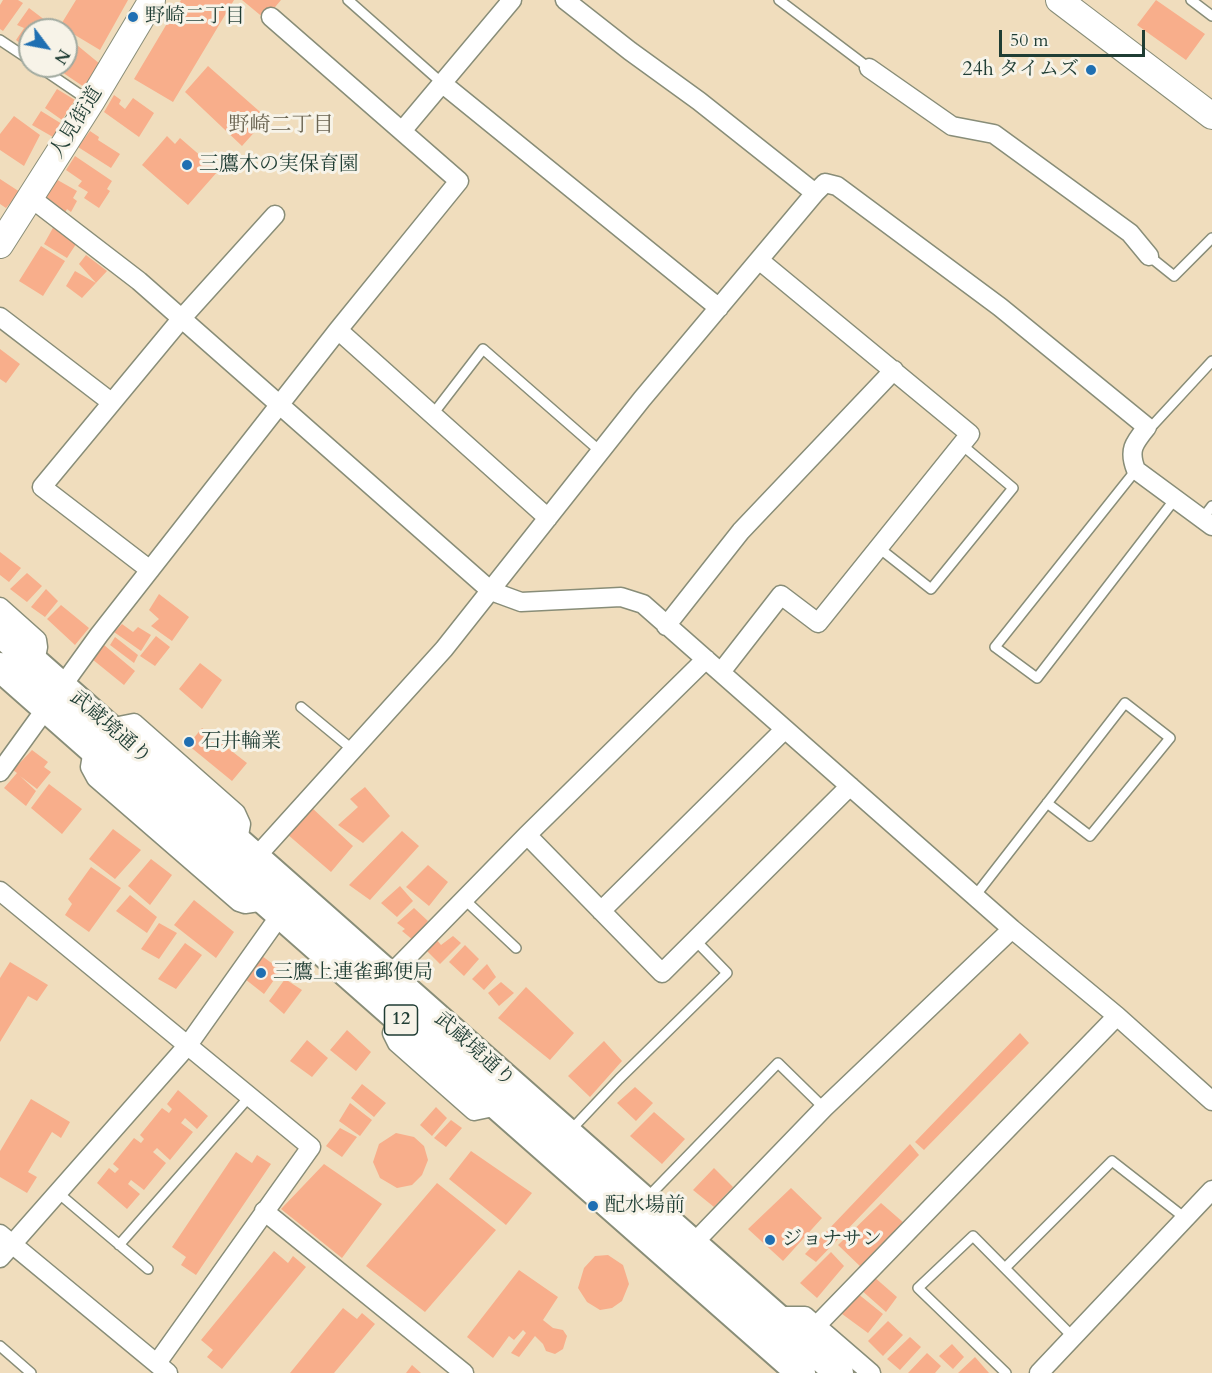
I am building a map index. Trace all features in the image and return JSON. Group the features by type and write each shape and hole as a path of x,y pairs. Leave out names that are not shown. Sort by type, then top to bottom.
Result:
{"main road":[{"name":"人見街道","path":"0,245 91,102 152,0"},
{"path":"1059,0 1212,116"},
{"name":"武蔵境通り","path":"0,632 34,663 54,696"},
{"name":"武蔵境通り","path":"0,667 54,696 101,738 273,907 380,984 568,1133 645,1201 685,1253 801,1373"},
{"name":"武蔵境通り","path":"101,738 247,849 380,984 398,1017 616,1210 685,1253 776,1316 839,1373"},
{"path":"590,1153 604,1181 628,1204 628,1208 624,1211 616,1210"}],"street":[{"path":"402,131 512,0"},
{"path":"564,0 699,101 815,193"},
{"path":"0,772 54,696 150,570 338,330 459,181 271,17"},
{"path":"869,68 952,126 994,134 1130,233 1149,256"},
{"path":"443,84 719,308"},
{"path":"247,849 353,750 444,649 601,452 825,183 837,186 1000,307 1147,427 1136,441 1131,456 1136,470 1175,499 1209,517"},
{"path":"31,198 139,281 491,591 521,602 621,597 643,604 1012,929 1117,1016 1212,1101"},
{"path":"150,570 42,487 182,318 274,215"},
{"path":"721,672 781,595 818,623 970,434 759,260"},
{"path":"0,317 111,402"},
{"path":"338,330 548,518"},
{"path":"666,626 741,531 894,369"},
{"path":"0,607 37,640 38,647 34,663"},
{"path":"380,984 706,659"},
{"path":"601,911 785,729"},
{"path":"527,835 662,973 850,786"},
{"path":"0,891 311,1148 264,1211 162,1368 6,1239"},
{"path":"0,1258 6,1239 57,1192 188,1045 273,907"},
{"path":"685,1253 824,1108 1012,929"},
{"path":"817,1325 1117,1016"},
{"path":"1039,1373 1212,1190"},
{"path":"264,1211 464,1373"},
{"path":"776,1316 805,1316 872,1373"}],"lane":[{"path":"348,0 443,84"},
{"path":"779,0 869,68"},
{"path":"1191,0 1212,16"},
{"path":"0,40 18,52"},
{"path":"56,78 91,102"},
{"path":"1149,256 1174,276 1212,238"},
{"path":"433,414 483,349 601,452"},
{"path":"1147,427 1153,425 1212,361"},
{"path":"879,548 931,589 1013,488 962,445"},
{"path":"1136,470 995,647 1037,678 1175,499"},
{"path":"975,896 1047,803 1125,703 1170,738 1090,836 1047,803"},
{"path":"301,707 353,750"},
{"path":"465,900 516,948"},
{"path":"568,1133 619,1079 727,973 695,940"},
{"path":"645,1201 778,1063 824,1108"},
{"path":"119,1245 250,1096"},
{"path":"1005,1268 1112,1161 1185,1218"},
{"path":"57,1192 148,1269"},
{"path":"1006,1373 918,1288 973,1236 1073,1337"},
{"path":"0,1346 32,1373"}],"building":[{"path":"3,0 18,0 23,3 3,31 0,29 0,5"},
{"path":"76,0 128,0 100,50 78,37 78,18 65,18"},
{"path":"181,0 234,0 173,102 134,79"},
{"path":"242,0 281,0 265,19"},
{"path":"1156,0 1205,34 1186,60 1137,25"},
{"path":"29,8 42,18 22,18"},
{"path":"78,46 100,64 87,89 71,78 78,78"},
{"path":"208,66 267,118 242,146 185,92"},
{"path":"57,89 75,100 62,120 45,108"},
{"path":"114,95 121,100 119,104 125,109 133,98 154,113 139,137 104,112"},
{"path":"41,111 62,124 53,137 32,125"},
{"path":"14,116 40,135 24,166 0,150 0,134"},
{"path":"90,131 99,137 98,140 120,154 111,168 78,147"},
{"path":"167,136 175,144 180,138 218,171 188,205 142,165"},
{"path":"75,156 112,181 107,189 110,191 99,208 84,198 88,192 78,186 82,181 66,170"},
{"path":"54,178 77,191 73,198 77,201 71,212 67,209 63,216 40,203"},
{"path":"0,179 20,192 6,208 0,204"},
{"path":"54,226 78,241 67,258 44,244"},
{"path":"41,246 65,261 43,296 19,281"},
{"path":"86,255 107,271 96,283 79,264"},
{"path":"75,271 96,283 82,298 66,286"},
{"path":"0,349 20,364 6,383 0,379"},
{"path":"0,552 21,568 9,582 0,575"},
{"path":"27,573 42,586 27,602 10,589"},
{"path":"46,589 58,601 45,617 31,607"},
{"path":"159,594 189,617 172,641 151,626 159,619 149,610"},
{"path":"61,605 89,628 75,645 47,619"},
{"path":"122,624 133,632 138,627 151,635 141,651 114,632"},
{"path":"156,636 170,647 155,666 140,656"},
{"path":"115,637 138,655 134,663 110,645"},
{"path":"104,645 135,671 124,685 92,659"},
{"path":"200,663 222,680 202,709 179,689"},
{"path":"202,728 247,763 232,781 188,745"},
{"path":"32,750 48,762 44,767 51,772 37,789 20,776 36,791 26,806 4,788 17,773 13,770"},
{"path":"49,784 82,809 62,834 31,808"},
{"path":"365,787 390,816 363,843 338,825 358,807 350,799"},
{"path":"311,807 353,846 331,872 287,834"},
{"path":"113,829 141,850 115,879 89,859"},
{"path":"402,831 419,846 370,900 349,885"},
{"path":"151,859 172,875 150,905 128,886"},
{"path":"428,865 448,882 429,906 406,887"},
{"path":"91,867 121,888 89,932 65,915 72,904 68,899"},
{"path":"400,886 413,901 397,917 381,903"},
{"path":"130,895 157,917 147,933 116,911"},
{"path":"194,900 234,932 216,958 174,925"},
{"path":"414,908 428,921 413,940 402,931 405,929 397,923"},
{"path":"159,923 177,933 159,959 141,949"},
{"path":"453,936 461,943 440,964 425,949 436,939 441,945"},
{"path":"185,943 202,955 176,989 158,979"},
{"path":"465,945 479,959 464,976 449,962"},
{"path":"262,956 281,970 264,994 245,979"},
{"path":"10,962 48,985 37,1001 28,996 0,1042 0,978"},
{"path":"487,964 496,977 484,990 472,979"},
{"path":"285,979 302,990 284,1014 269,1001"},
{"path":"501,982 514,993 499,1006 488,993"},
{"path":"526,987 574,1033 550,1060 498,1018"},
{"path":"347,1030 371,1052 356,1071 330,1050"},
{"path":"1020,1033 1029,1043 924,1150 915,1142"},
{"path":"307,1040 328,1058 312,1077 290,1061"},
{"path":"604,1041 622,1061 590,1097 568,1076"},
{"path":"362,1084 386,1103 374,1117 351,1098"},
{"path":"635,1087 653,1103 636,1121 617,1103"},
{"path":"178,1090 208,1116 197,1129 185,1118 181,1123 193,1132 170,1160 157,1148 153,1152 166,1163 144,1190 131,1180 128,1184 140,1194 127,1209 97,1183 109,1168 115,1173 119,1169 113,1164 134,1138 141,1143 144,1139 140,1135 162,1108 169,1113 172,1109 167,1104"},
{"path":"31,1099 70,1122 61,1138 52,1132 28,1172 37,1177 27,1193 0,1177 0,1151"},
{"path":"350,1103 372,1120 360,1136 339,1121"},
{"path":"436,1107 447,1118 432,1136 420,1125"},
{"path":"654,1112 685,1139 662,1164 630,1136"},
{"path":"451,1120 462,1128 446,1147 434,1138"},
{"path":"340,1128 357,1137 342,1157 326,1146"},
{"path":"396,1133 414,1137 424,1146 428,1160 422,1175 412,1185 397,1188 380,1178 373,1162 379,1144"},
{"path":"910,1144 919,1155 816,1262 805,1254"},
{"path":"471,1151 532,1193 506,1225 449,1179"},
{"path":"236,1152 252,1163 257,1155 271,1164 196,1275 181,1265 186,1257 172,1247"},
{"path":"324,1164 382,1204 342,1258 281,1209"},
{"path":"714,1168 733,1187 714,1207 693,1190"},
{"path":"437,1183 496,1230 425,1312 366,1266"},
{"path":"791,1188 822,1218 783,1261 748,1229"},
{"path":"881,1203 904,1223 863,1269 838,1245"},
{"path":"274,1251 288,1263 293,1256 306,1267 222,1369 207,1357 213,1350 201,1340"},
{"path":"831,1252 844,1266 817,1298 800,1283"},
{"path":"608,1255 623,1265 629,1284 622,1301 612,1308 600,1310 587,1302 578,1288 584,1268 595,1256"},
{"path":"519,1270 558,1297 543,1320 553,1328 563,1330 567,1336 563,1349 555,1354 546,1351 535,1336 519,1357 511,1353 526,1333 523,1330 514,1340 509,1336 493,1358 467,1337"},
{"path":"873,1276 897,1297 886,1312 860,1289"},
{"path":"857,1293 883,1314 868,1333 838,1311"},
{"path":"343,1308 357,1319 362,1313 375,1324 334,1373 290,1373"},
{"path":"888,1321 903,1335 883,1356 868,1341"},
{"path":"910,1337 921,1347 900,1370 887,1359"},
{"path":"952,1344 964,1357 953,1369 939,1356"},
{"path":"927,1353 941,1366 935,1373 908,1373"},
{"path":"975,1357 989,1373 958,1373"},
{"path":"412,1365 421,1373 406,1373"}],"place":[{"name":"野崎二丁目","path":"133,17"},
{"name":"24h タイムズ","path":"1091,70"},
{"name":"三鷹木の実保育園","path":"187,165"},
{"name":"石井輪業","path":"189,742"},
{"name":"三鷹上連雀郵便局","path":"261,973"},
{"name":"配水場前","path":"593,1206"},
{"name":"ジョナサン","path":"770,1240"}],"district":[{"name":"野崎二丁目","path":"281,126"}]}
